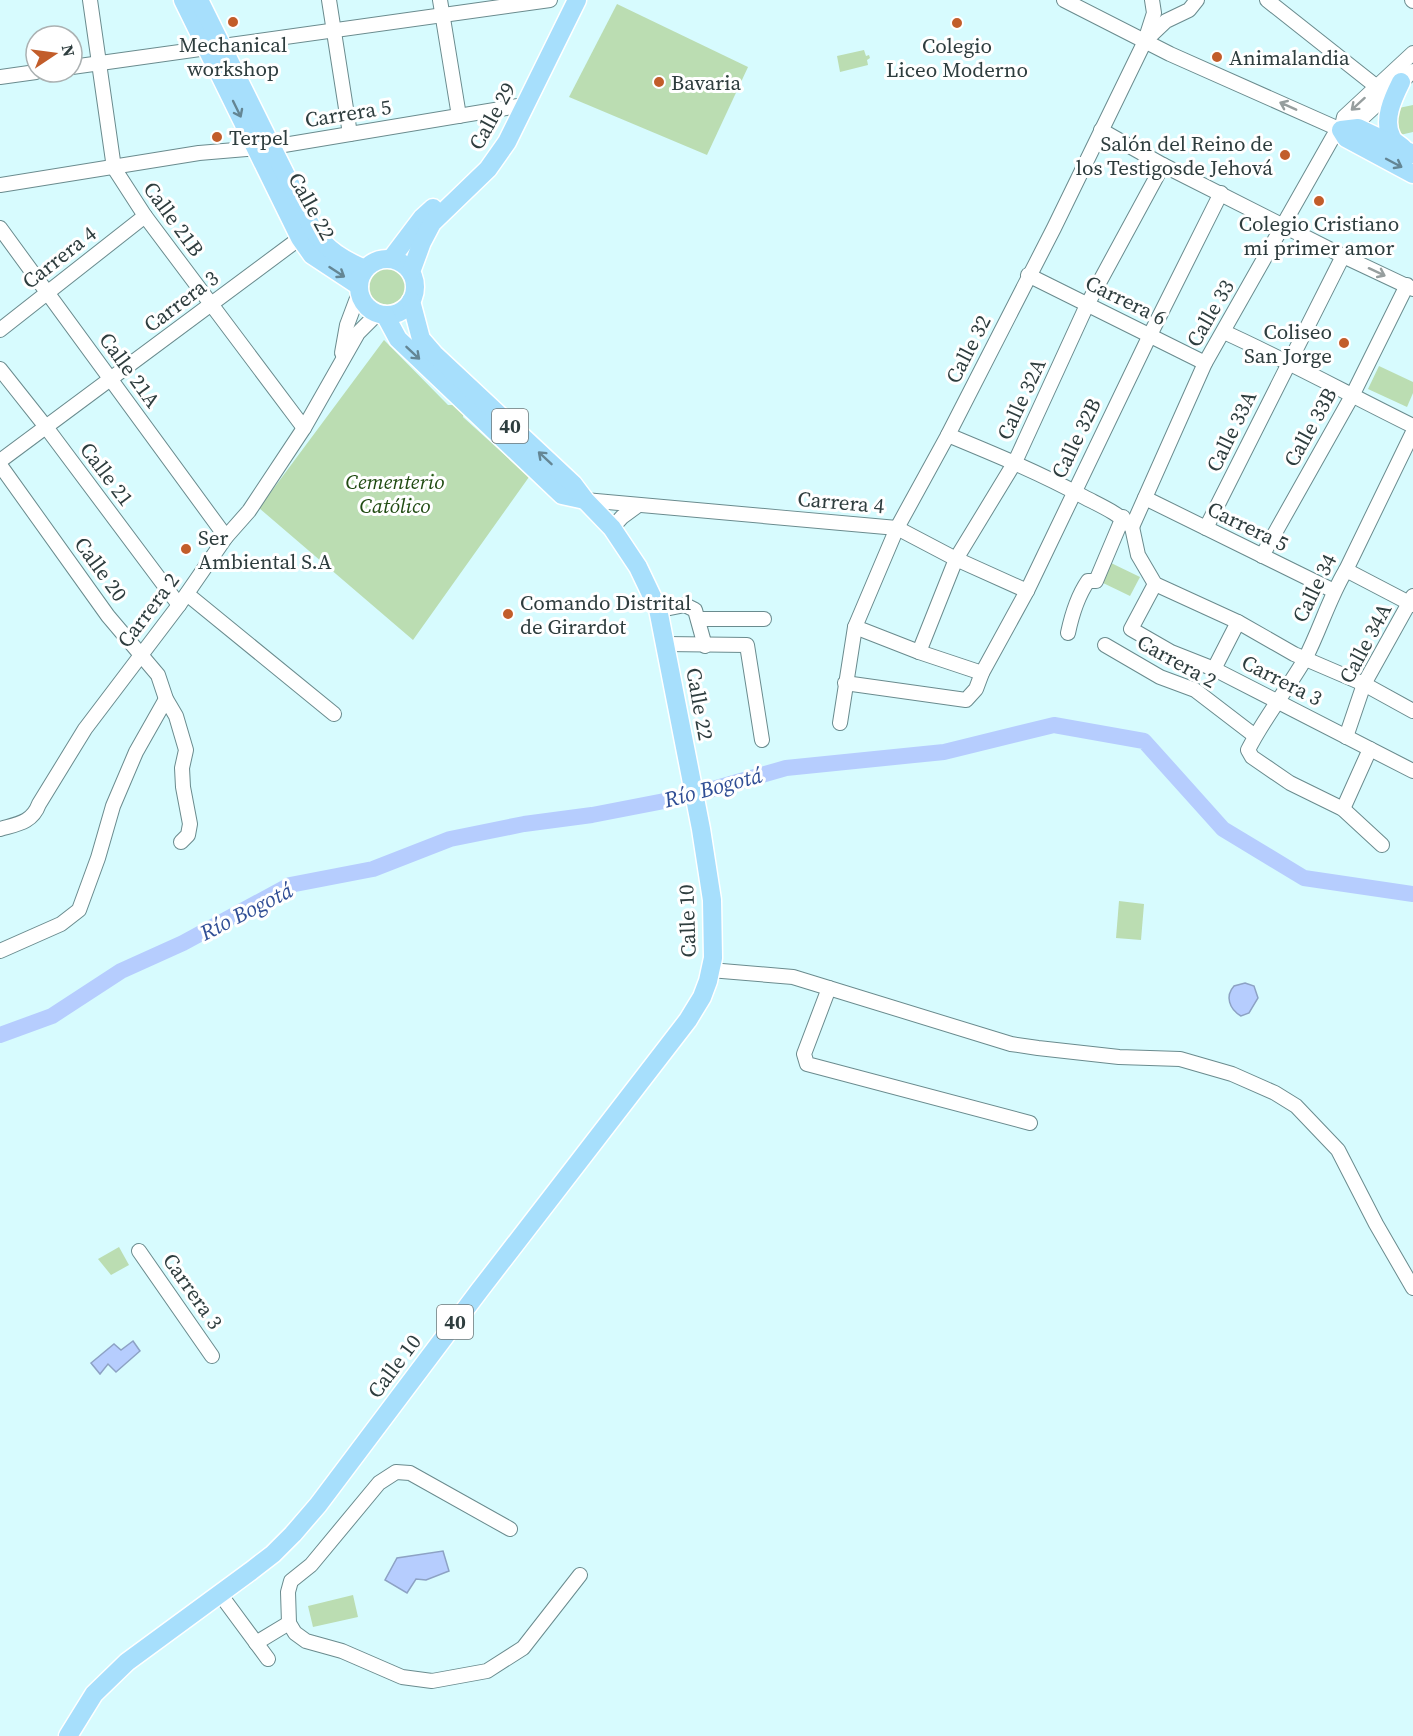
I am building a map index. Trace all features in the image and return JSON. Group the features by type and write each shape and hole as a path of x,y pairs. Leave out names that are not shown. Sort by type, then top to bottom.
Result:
{"main road":[{"name":"Calle 22","path":"183,0 214,47 264,148 313,230 324,245 344,260 361,283"},
{"name":"Calle 22","path":"199,0 214,47"},
{"name":"Calle 29","path":"411,272 432,223 488,169 507,142 519,106 567,0"},
{"name":"Calle 29","path":"390,259 422,218 482,161 498,140 577,0"},
{"path":"1407,77 1390,110 1389,124 1392,139 1410,153"},
{"path":"1410,153 1358,128 1341,130 1346,138 1413,174"},
{"name":"Calle 22","path":"264,148 300,238 312,255 361,283"},
{"path":"361,283 372,262 381,259 398,261 411,272"},
{"name":"40","path":"411,272 415,286 411,301"},
{"name":"40","path":"361,283 366,306 381,314"},
{"name":"Calle 22","path":"411,301 421,339 434,354 573,484 627,548 657,609 666,644 701,832"},
{"path":"381,314 400,312 411,301"},
{"name":"Calle 22","path":"381,314 398,339 562,495 585,500"},
{"name":"Calle 10","path":"68,1736 94,1694 110,1677 144,1649 273,1554 318,1506 479,1290 683,1027 702,997 713,958 712,900 701,832"}],"street":[{"name":"Calle 21B","path":"90,0 114,168 145,216 304,428"},
{"path":"329,0 350,134"},
{"path":"440,0 459,116"},
{"path":"84,65 550,0"},
{"path":"1064,0 1080,4 1145,41 1341,130"},
{"name":"Calle 32","path":"840,723 855,627 897,528 948,435 1145,41 1154,13 1152,0"},
{"path":"1145,41 1166,21 1189,10 1197,0"},
{"path":"1268,0 1377,87"},
{"name":"Calle 33","path":"1341,130 1344,117 1413,53"},
{"path":"0,77 24,74"},
{"name":"Calle 33","path":"1068,633 1078,597 1088,581 1096,581 1127,522 1144,498 1205,363 1333,137 1359,121 1407,77"},
{"name":"Carrera 5","path":"0,184 199,153 264,148 519,106"},
{"path":"1101,130 1163,165 1343,256 1410,287"},
{"name":"Calle 32A","path":"919,652 956,559 1015,462 1087,304 1163,165"},
{"name":"Calle 32B","path":"845,683 966,700 976,689 982,673 1027,591 1221,193"},
{"name":"Carrera 4","path":"0,330 145,216"},
{"name":"Calle 21A","path":"0,228 226,537"},
{"name":"Carrera 3","path":"0,463 300,238"},
{"name":"Calle 33A","path":"1206,528 1343,256"},
{"name":"Carrera 6","path":"1028,276 1205,363"},
{"name":"Carrera 2","path":"341,362 347,325 361,283"},
{"name":"Calle 33B","path":"1262,556 1410,287"},
{"name":"Carrera 2","path":"0,829 25,821 35,815 39,804 85,729 183,600 226,537 249,511 304,428 358,333 381,314"},
{"path":"1224,332 1413,426"},
{"name":"Calle 21","path":"0,369 183,600 334,714"},
{"name":"Calle 34","path":"1343,809 1290,783 1252,757 1248,750 1305,658 1334,591 1347,570 1413,432"},
{"path":"948,435 1015,462 1074,491 1127,522 1138,555 1155,584 1238,622 1294,654 1364,684 1413,711"},
{"name":"Calle 20","path":"0,463 108,616 158,675 166,699 176,716 186,750 182,768 183,787 190,824 188,835 181,842"},
{"name":"Carrera 5","path":"1144,498 1334,591"},
{"name":"Carrera 4","path":"585,500 897,528 956,559 1027,591"},
{"path":"612,528 637,506"},
{"path":"1347,570 1412,601"},
{"name":"Carrera 3","path":"1155,584 1131,629 1171,652 1214,669 1413,771"},
{"name":"Calle 34A","path":"1346,737 1364,684 1412,601"},
{"path":"670,608 685,605 694,610 705,646"},
{"path":"698,619 764,619"},
{"path":"1214,669 1238,622"},
{"path":"855,627 982,673"},
{"path":"666,644 747,645 762,740"},
{"name":"Carrera 2","path":"1106,645 1160,677 1195,690 1255,736"},
{"path":"0,951 61,924 79,910 98,858 113,806 136,752 166,699"},
{"path":"1370,748 1343,809 1382,845"},
{"path":"710,970 793,977 1011,1044 1119,1057 1180,1059 1232,1074 1275,1093 1296,1106 1338,1150 1376,1224 1413,1288"},
{"path":"829,988 804,1054 807,1064 1030,1123"},
{"name":"Carrera 3","path":"139,1251 212,1356"},
{"path":"510,1529 410,1473 396,1472 379,1483 311,1564 291,1581 288,1592 289,1623 295,1633 306,1641 342,1652 402,1677 432,1681 487,1671 524,1647 580,1575"},
{"path":"220,1594 268,1659"},
{"path":"256,1643 289,1623"}],"green space":[{"name":"Bavaria","path":"617,4 748,67 707,155 569,97"},
{"path":"864,50 866,56 869,55 870,58 867,60 868,65 840,72 837,56"},
{"path":"1413,105 1413,132 1400,135 1394,109"},
{"path":"387,265 396,266 403,271 408,278 408,296 403,303 396,308 387,309 378,308 371,303 366,296 365,287 366,278 371,271 378,266"},
{"name":"Cementerio Católico","path":"384,340 448,405 455,405 464,412 463,417 529,477 413,640 259,508"},
{"path":"1379,366 1413,382 1413,393 1407,407 1368,389"},
{"path":"1109,562 1140,577 1130,596 1099,581"},
{"path":"1119,901 1144,904 1141,940 1116,938"},
{"path":"119,1247 129,1265 111,1275 98,1259"},
{"path":"353,1595 358,1617 313,1627 308,1606"}],"water":[{"path":"1245,983 1254,986 1258,998 1249,1013 1241,1016 1231,1006 1229,998 1234,986"},
{"path":"133,1341 140,1351 116,1372 108,1364 100,1374 91,1363 114,1344 121,1350"},
{"path":"443,1551 449,1571 426,1580 416,1579 407,1593 385,1580 397,1558"}],"waterway":[{"name":"Río Bogotá","path":"0,1035 52,1016 121,971 183,943 290,885 373,869 450,839 685,797 786,768 944,752 1054,725 1144,741 1223,829 1304,878 1413,894"}],"place":[{"name":"Mechanical workshop","path":"233,22"},
{"name":"Colegio Liceo Moderno","path":"957,23"},
{"name":"Animalandia","path":"1217,57"},
{"name":"Bavaria","path":"659,82"},
{"name":"Terpel","path":"217,137"},
{"name":"Salón del Reino de los Testigosde Jehová","path":"1285,155"},
{"name":"Colegio Cristiano mi primer amor","path":"1319,201"},
{"name":"Coliseo San Jorge","path":"1344,343"},
{"name":"Ser Ambiental S.A","path":"186,549"},
{"name":"Comando Distrital de Girardot","path":"508,614"}]}
